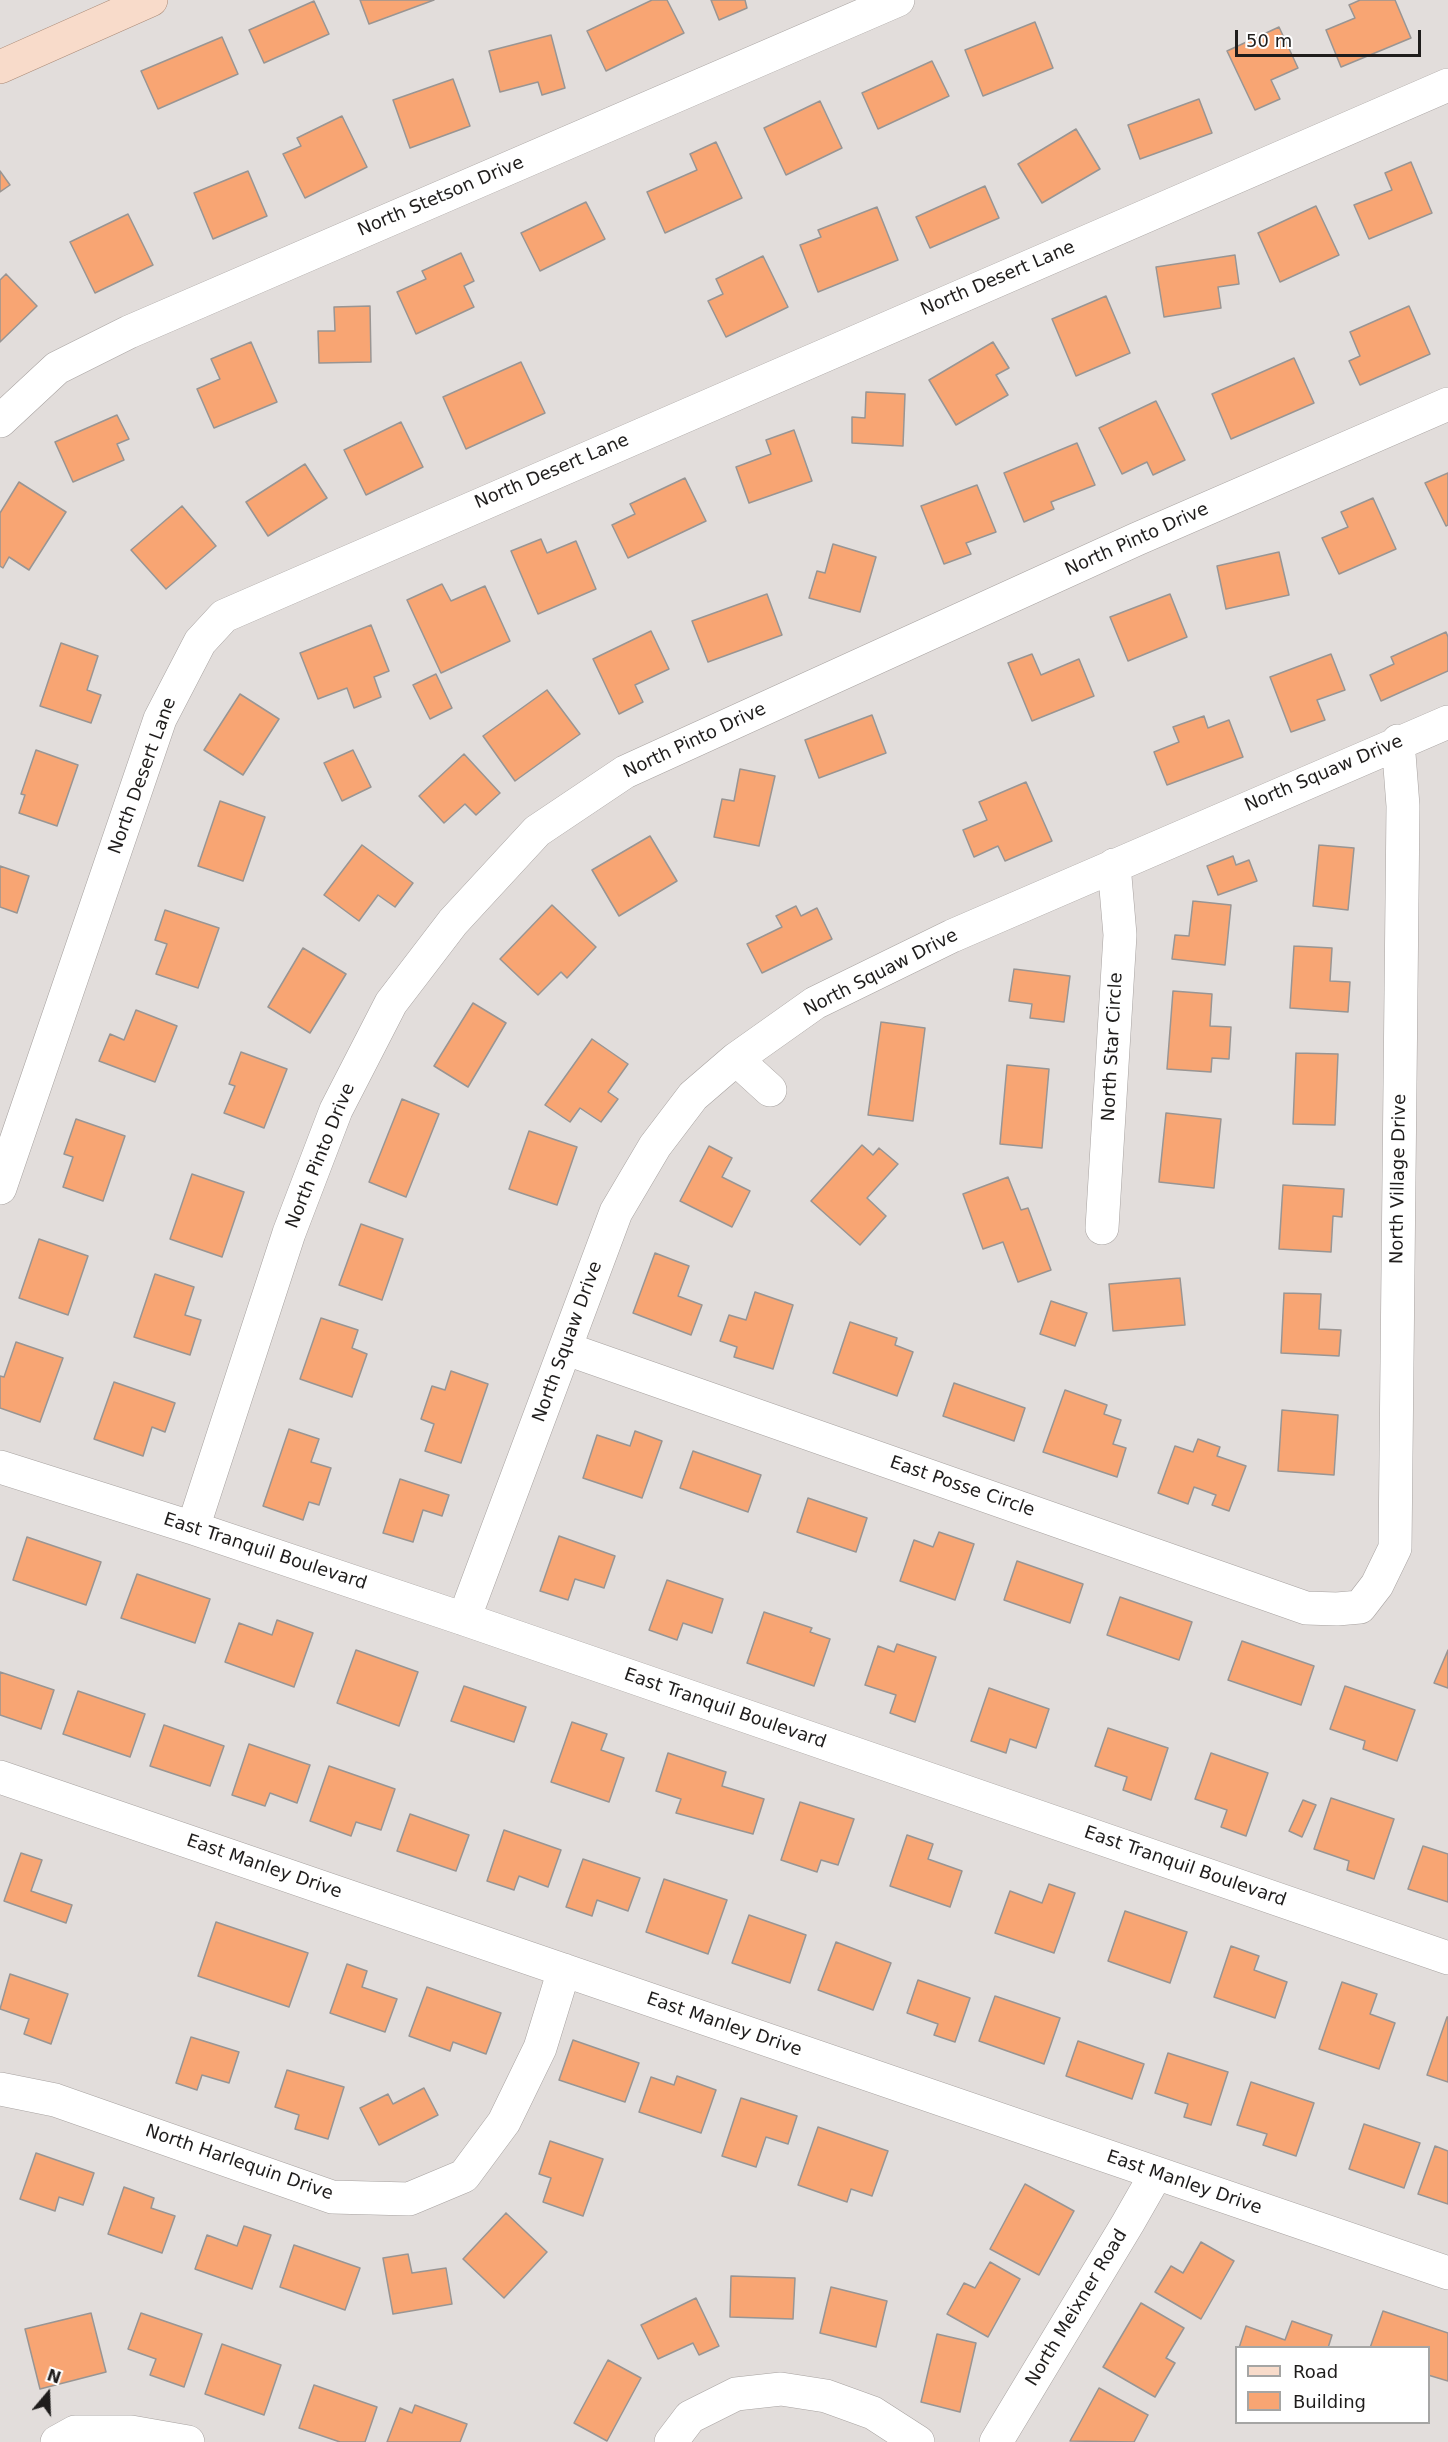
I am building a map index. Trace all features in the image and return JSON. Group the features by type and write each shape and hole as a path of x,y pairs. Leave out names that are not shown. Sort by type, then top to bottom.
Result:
{"main road":[{"path":"0,67 151,0"}],"street":[{"name":"North Stetson Drive","path":"0,421 57,368 129,332 898,0"},
{"name":"North Desert Lane","path":"0,1188 160,719 200,642 224,616 1448,85"},
{"name":"North Pinto Drive","path":"193,1528 289,1233 336,1110 391,1003 453,922 537,831 625,772 1137,539 1448,404"},
{"name":"North Squaw Drive","path":"464,1619 567,1349 616,1212 655,1146 693,1096 736,1059 815,1003 952,936 1398,741 1448,722"},
{"name":"North Village Drive","path":"1360,1607 1377,1585 1395,1548 1403,807 1398,741"},
{"name":"North Star Circle","path":"1102,1228 1120,935 1114,865"},
{"path":"736,1059 770,1090"},
{"name":"East Posse Circle","path":"567,1349 1306,1608 1360,1607"},
{"name":"East Tranquil Boulevard","path":"0,1467 193,1528 464,1619 1448,1958"},
{"name":"East Manley Drive","path":"0,1777 1448,2273"},
{"name":"North Harlequin Drive","path":"0,2089 55,2100 332,2197 409,2199 464,2176 504,2122 540,2048 564,1970"},
{"name":"North Meixner Road","path":"996,2442 1156,2174"},
{"path":"671,2442 690,2417 736,2394 781,2389 826,2396 873,2413 918,2442"},
{"path":"57,2442 75,2432 131,2432 188,2442"}],"building":[{"path":"360,0 434,0 369,24"},
{"path":"652,0 667,0 684,33 606,71 587,31"},
{"path":"711,0 745,0 747,8 719,20"},
{"path":"1360,0 1395,0 1411,38 1341,67 1326,30 1355,18 1349,5"},
{"path":"314,1 329,34 264,63 249,30"},
{"path":"1035,22 1053,68 983,96 965,50"},
{"path":"1279,27 1298,68 1271,80 1280,99 1255,110 1227,51"},
{"path":"551,35 565,88 542,95 538,82 500,92 489,51"},
{"path":"222,37 238,74 158,109 141,71"},
{"path":"932,61 949,96 878,129 862,93"},
{"path":"453,79 470,126 410,148 393,100"},
{"path":"1199,99 1212,133 1140,159 1128,125"},
{"path":"820,101 842,148 786,175 764,128"},
{"path":"342,116 367,167 305,198 283,154 301,146 297,138"},
{"path":"1076,129 1100,169 1042,203 1018,164"},
{"path":"716,142 742,198 665,233 647,192 697,170 690,154"},
{"path":"1411,162 1432,213 1369,239 1354,205 1392,190 1385,173"},
{"path":"0,171 10,185 0,192"},
{"path":"248,171 267,216 213,239 194,193"},
{"path":"985,186 999,218 930,248 916,217"},
{"path":"586,202 605,239 540,271 521,233"},
{"path":"1316,206 1339,255 1280,282 1258,233"},
{"path":"877,207 898,260 818,292 800,245 821,237 818,230"},
{"path":"128,214 153,265 95,293 70,242"},
{"path":"461,253 474,281 464,286 474,307 416,334 397,292 426,279 422,271"},
{"path":"1235,255 1239,284 1218,287 1221,308 1164,317 1156,267"},
{"path":"763,256 788,307 726,337 708,301 723,294 716,279"},
{"path":"6,274 37,306 0,342 0,280"},
{"path":"1106,296 1130,353 1076,376 1052,319"},
{"path":"370,306 371,362 319,363 318,331 335,331 334,307"},
{"path":"1409,306 1430,354 1360,385 1349,361 1360,356 1350,332"},
{"path":"251,342 277,402 214,428 197,389 220,379 211,359"},
{"path":"993,342 1009,368 996,375 1008,395 956,425 929,380"},
{"path":"1294,358 1314,403 1231,439 1212,394"},
{"path":"521,362 545,413 466,449 443,397"},
{"path":"866,392 905,394 903,446 852,443 852,417 865,418"},
{"path":"1156,401 1185,460 1153,475 1147,462 1122,474 1099,428"},
{"path":"117,415 129,439 117,444 124,460 73,482 55,442"},
{"path":"401,422 423,467 366,495 344,450"},
{"path":"794,430 812,481 749,503 736,467 771,454 766,440"},
{"path":"1077,443 1095,485 1051,502 1054,509 1024,522 1004,473"},
{"path":"305,464 327,498 268,536 246,502"},
{"path":"1448,473 1448,525 1446,526 1425,483"},
{"path":"685,478 706,521 628,558 612,525 635,514 630,504"},
{"path":"19,482 66,512 29,570 9,557 3,568 0,566 0,513"},
{"path":"977,485 996,532 966,543 971,554 944,564 921,506"},
{"path":"1373,498 1396,549 1339,574 1322,538 1348,527 1341,512"},
{"path":"182,506 216,546 166,589 131,550"},
{"path":"541,539 547,553 576,541 596,589 538,614 511,551"},
{"path":"833,544 876,557 860,612 809,598 817,571 825,573"},
{"path":"1279,552 1289,595 1226,609 1217,566"},
{"path":"442,584 451,601 485,586 510,641 441,673 407,600"},
{"path":"767,594 782,635 708,662 692,621"},
{"path":"1170,594 1187,637 1128,661 1110,617"},
{"path":"371,625 389,671 374,677 381,697 354,708 347,688 318,699 300,653"},
{"path":"651,631 669,669 635,685 643,702 619,714 593,659"},
{"path":"1446,632 1448,671 1381,701 1370,675 1394,664 1391,657"},
{"path":"61,643 98,656 87,690 101,695 91,723 40,706"},
{"path":"1032,654 1041,675 1079,659 1094,696 1032,721 1008,663"},
{"path":"1331,654 1345,690 1317,700 1325,720 1291,732 1270,677"},
{"path":"436,674 452,708 430,719 413,685"},
{"path":"547,690 580,734 515,781 483,736"},
{"path":"240,694 279,719 243,775 204,750"},
{"path":"872,715 886,753 819,778 805,740"},
{"path":"1204,716 1208,728 1229,720 1243,757 1167,785 1154,752 1179,742 1173,727"},
{"path":"36,750 78,765 57,826 19,813 25,795 21,794"},
{"path":"353,750 371,787 342,801 324,763"},
{"path":"464,754 500,793 476,815 465,804 444,823 419,796"},
{"path":"740,769 775,776 759,846 714,837 722,799 734,801"},
{"path":"1026,782 1052,841 1005,861 998,846 974,857 963,830 987,820 979,802"},
{"path":"220,801 265,817 243,881 198,866"},
{"path":"650,836 677,881 619,916 592,870"},
{"path":"362,845 413,883 395,907 378,895 359,921 324,895"},
{"path":"1319,845 1354,848 1348,910 1313,906"},
{"path":"1233,856 1236,865 1249,860 1257,881 1218,895 1207,866"},
{"path":"0,866 29,876 17,913 0,907"},
{"path":"1193,901 1231,905 1225,965 1172,959 1175,935 1189,936"},
{"path":"552,905 596,947 567,978 561,972 538,995 500,959"},
{"path":"796,906 801,916 817,908 832,939 762,973 747,944 782,927 776,916"},
{"path":"165,910 219,928 198,988 156,974 167,944 155,940"},
{"path":"1294,946 1332,948 1330,981 1350,982 1348,1012 1290,1008"},
{"path":"303,948 346,974 310,1033 268,1007"},
{"path":"1014,969 1070,976 1064,1022 1030,1018 1032,1004 1009,1001"},
{"path":"1173,991 1212,994 1210,1026 1231,1027 1229,1059 1212,1058 1211,1072 1167,1069"},
{"path":"473,1003 506,1023 468,1087 434,1066"},
{"path":"136,1010 177,1026 155,1082 99,1061 110,1034 124,1040"},
{"path":"881,1022 925,1028 913,1121 868,1115"},
{"path":"592,1039 628,1064 608,1092 618,1099 601,1122 580,1108 570,1122 545,1105"},
{"path":"241,1052 287,1069 264,1128 224,1113 235,1086 229,1084"},
{"path":"1296,1053 1338,1054 1335,1125 1293,1124"},
{"path":"1007,1065 1049,1069 1042,1148 1000,1144"},
{"path":"402,1099 439,1114 406,1197 369,1182"},
{"path":"1166,1113 1221,1119 1214,1188 1159,1182"},
{"path":"76,1119 125,1136 103,1201 63,1187 73,1157 64,1154"},
{"path":"529,1131 577,1147 557,1205 509,1189"},
{"path":"862,1145 873,1155 879,1148 898,1164 867,1198 886,1216 860,1245 811,1201"},
{"path":"709,1146 732,1158 722,1177 750,1191 732,1227 680,1201"},
{"path":"192,1174 244,1192 222,1257 170,1239"},
{"path":"1008,1177 1021,1210 1028,1208 1051,1270 1018,1282 1003,1242 983,1249 963,1194"},
{"path":"1283,1185 1344,1189 1342,1217 1333,1216 1331,1252 1279,1249"},
{"path":"361,1224 403,1239 382,1300 339,1285"},
{"path":"39,1239 88,1256 68,1315 19,1298"},
{"path":"655,1253 689,1266 678,1296 702,1305 691,1335 633,1313"},
{"path":"155,1274 194,1287 185,1315 201,1320 190,1355 134,1337"},
{"path":"1180,1278 1185,1325 1113,1331 1109,1284"},
{"path":"755,1292 793,1305 773,1369 734,1357 737,1347 720,1341 729,1315 746,1320"},
{"path":"1284,1293 1321,1294 1319,1329 1341,1330 1339,1356 1281,1353"},
{"path":"1051,1301 1087,1313 1075,1346 1040,1334"},
{"path":"321,1318 358,1330 352,1348 367,1354 352,1397 300,1379"},
{"path":"850,1322 897,1338 895,1345 913,1352 897,1396 833,1373"},
{"path":"16,1342 63,1358 40,1422 0,1408 0,1376 4,1377"},
{"path":"451,1371 488,1384 461,1463 425,1451 434,1424 421,1419 432,1386 445,1390"},
{"path":"114,1382 175,1403 165,1432 152,1427 143,1456 94,1439"},
{"path":"954,1383 1025,1408 1014,1441 943,1416"},
{"path":"1065,1390 1107,1405 1104,1414 1121,1420 1113,1444 1126,1448 1117,1477 1043,1452"},
{"path":"1282,1410 1338,1415 1334,1475 1278,1471"},
{"path":"289,1429 319,1439 311,1462 331,1468 319,1505 309,1502 303,1520 263,1506"},
{"path":"635,1431 662,1441 642,1498 583,1478 597,1435 630,1446"},
{"path":"1198,1439 1220,1447 1217,1456 1246,1466 1229,1511 1212,1505 1216,1495 1194,1487 1188,1504 1158,1493 1175,1446 1193,1452"},
{"path":"693,1451 761,1475 748,1512 680,1488"},
{"path":"400,1479 449,1495 442,1516 423,1510 413,1542 383,1533"},
{"path":"808,1498 867,1518 856,1552 797,1532"},
{"path":"939,1532 974,1544 955,1600 900,1581 914,1540 933,1547"},
{"path":"559,1536 615,1556 604,1588 575,1579 568,1600 540,1591"},
{"path":"27,1537 101,1562 86,1605 13,1580"},
{"path":"1017,1561 1083,1584 1070,1623 1004,1600"},
{"path":"137,1574 210,1599 195,1643 121,1618"},
{"path":"667,1580 723,1599 712,1633 683,1623 677,1640 649,1630"},
{"path":"1120,1597 1192,1622 1179,1660 1107,1635"},
{"path":"764,1612 812,1628 810,1632 830,1639 814,1686 747,1663"},
{"path":"277,1620 313,1633 294,1687 225,1662 239,1623 272,1635"},
{"path":"1242,1641 1314,1666 1301,1705 1228,1680"},
{"path":"897,1644 936,1657 915,1722 890,1713 896,1695 865,1685 878,1646 894,1652"},
{"path":"356,1650 418,1672 399,1726 337,1703"},
{"path":"1448,1650 1448,1688 1434,1683"},
{"path":"0,1672 54,1690 41,1729 0,1715"},
{"path":"464,1686 526,1707 514,1742 451,1721"},
{"path":"1345,1686 1415,1710 1397,1761 1363,1749 1365,1741 1330,1729"},
{"path":"989,1688 1049,1709 1036,1748 1010,1739 1006,1753 971,1741"},
{"path":"78,1691 145,1714 130,1757 63,1734"},
{"path":"572,1722 607,1734 601,1750 624,1758 609,1802 551,1782"},
{"path":"164,1725 224,1746 210,1786 150,1766"},
{"path":"1108,1728 1168,1748 1151,1800 1123,1790 1127,1777 1095,1766"},
{"path":"249,1744 310,1765 297,1803 270,1793 265,1806 232,1795"},
{"path":"668,1753 726,1772 722,1786 764,1799 753,1834 676,1813 681,1799 656,1791"},
{"path":"1211,1753 1268,1773 1246,1836 1221,1827 1227,1810 1195,1799"},
{"path":"329,1766 395,1789 381,1830 356,1822 351,1836 310,1821"},
{"path":"1331,1798 1394,1819 1374,1879 1347,1870 1349,1861 1314,1849"},
{"path":"1303,1800 1316,1805 1302,1837 1289,1831"},
{"path":"800,1802 854,1819 838,1865 821,1860 817,1872 781,1860"},
{"path":"410,1814 469,1835 456,1871 397,1851"},
{"path":"504,1830 561,1850 548,1887 519,1876 514,1890 487,1881"},
{"path":"907,1835 933,1844 928,1859 962,1871 950,1907 890,1886"},
{"path":"1423,1846 1448,1854 1448,1902 1408,1889"},
{"path":"21,1853 42,1860 31,1891 72,1905 66,1923 4,1901"},
{"path":"583,1859 640,1878 628,1911 597,1900 592,1916 566,1907"},
{"path":"664,1879 727,1900 708,1954 646,1932"},
{"path":"1049,1884 1075,1893 1054,1953 995,1933 1010,1891 1042,1903"},
{"path":"1125,1911 1187,1932 1170,1983 1108,1961"},
{"path":"749,1915 806,1935 790,1983 732,1963"},
{"path":"216,1922 308,1953 289,2007 198,1976"},
{"path":"836,1942 891,1963 873,2010 818,1990"},
{"path":"1231,1946 1259,1956 1254,1970 1287,1982 1275,2018 1214,1997"},
{"path":"347,1964 367,1971 362,1987 397,1999 385,2032 330,2013"},
{"path":"10,1974 68,1994 51,2044 24,2034 29,2019 0,2009"},
{"path":"918,1980 970,1998 955,2042 934,2035 938,2024 907,2013"},
{"path":"1342,1982 1377,1994 1370,2014 1395,2023 1379,2069 1319,2049"},
{"path":"427,1987 501,2013 486,2054 453,2042 450,2051 409,2036"},
{"path":"995,1996 1060,2018 1044,2064 979,2041"},
{"path":"1448,2017 1448,2082 1427,2075"},
{"path":"191,2037 239,2052 229,2083 202,2075 197,2090 176,2083"},
{"path":"573,2040 639,2063 625,2102 559,2080"},
{"path":"1078,2041 1144,2064 1132,2099 1066,2076"},
{"path":"1168,2053 1228,2072 1211,2125 1184,2117 1188,2104 1155,2093"},
{"path":"287,2070 344,2087 328,2139 295,2129 299,2115 275,2107"},
{"path":"677,2076 716,2090 701,2133 639,2112 651,2077 674,2085"},
{"path":"1251,2082 1314,2103 1296,2156 1263,2145 1267,2134 1237,2125"},
{"path":"424,2088 438,2115 379,2145 360,2108 388,2094 393,2104"},
{"path":"741,2098 797,2116 788,2144 766,2137 756,2167 722,2156"},
{"path":"1364,2124 1420,2143 1404,2188 1349,2169"},
{"path":"818,2127 888,2151 872,2196 851,2189 847,2202 798,2185"},
{"path":"550,2141 603,2159 583,2216 543,2202 551,2178 539,2174"},
{"path":"1435,2146 1448,2151 1448,2204 1418,2194"},
{"path":"36,2153 94,2173 83,2205 59,2197 55,2211 20,2199"},
{"path":"1025,2184 1074,2211 1039,2275 990,2249"},
{"path":"124,2187 154,2198 151,2208 175,2216 162,2253 108,2234"},
{"path":"506,2213 547,2252 504,2298 463,2259"},
{"path":"244,2226 271,2235 252,2289 195,2269 207,2235 237,2246"},
{"path":"1201,2242 1234,2261 1201,2319 1155,2292 1171,2266 1183,2273"},
{"path":"294,2245 360,2268 345,2310 280,2287"},
{"path":"408,2254 412,2273 446,2268 452,2304 393,2314 383,2258"},
{"path":"990,2262 1020,2279 988,2337 947,2314 964,2283 975,2288"},
{"path":"731,2276 795,2278 793,2319 730,2317"},
{"path":"831,2287 887,2301 876,2347 820,2333"},
{"path":"696,2298 719,2346 699,2355 693,2343 658,2359 641,2325"},
{"path":"1141,2303 1184,2328 1166,2358 1175,2363 1155,2397 1103,2367"},
{"path":"1383,2311 1448,2333 1448,2381 1430,2376 1430,2346 1371,2346"},
{"path":"91,2313 106,2372 40,2389 25,2329"},
{"path":"141,2313 202,2334 184,2387 150,2375 156,2359 128,2349"},
{"path":"1292,2321 1332,2335 1329,2346 1240,2346 1246,2326 1285,2340"},
{"path":"937,2334 976,2343 960,2412 921,2402"},
{"path":"222,2344 281,2365 264,2415 205,2394"},
{"path":"608,2360 641,2378 607,2441 574,2423"},
{"path":"314,2385 377,2407 365,2442 340,2442 299,2428"},
{"path":"1099,2388 1148,2415 1134,2442 1070,2441"},
{"path":"415,2405 467,2424 460,2442 387,2442 400,2408 412,2413"}]}
